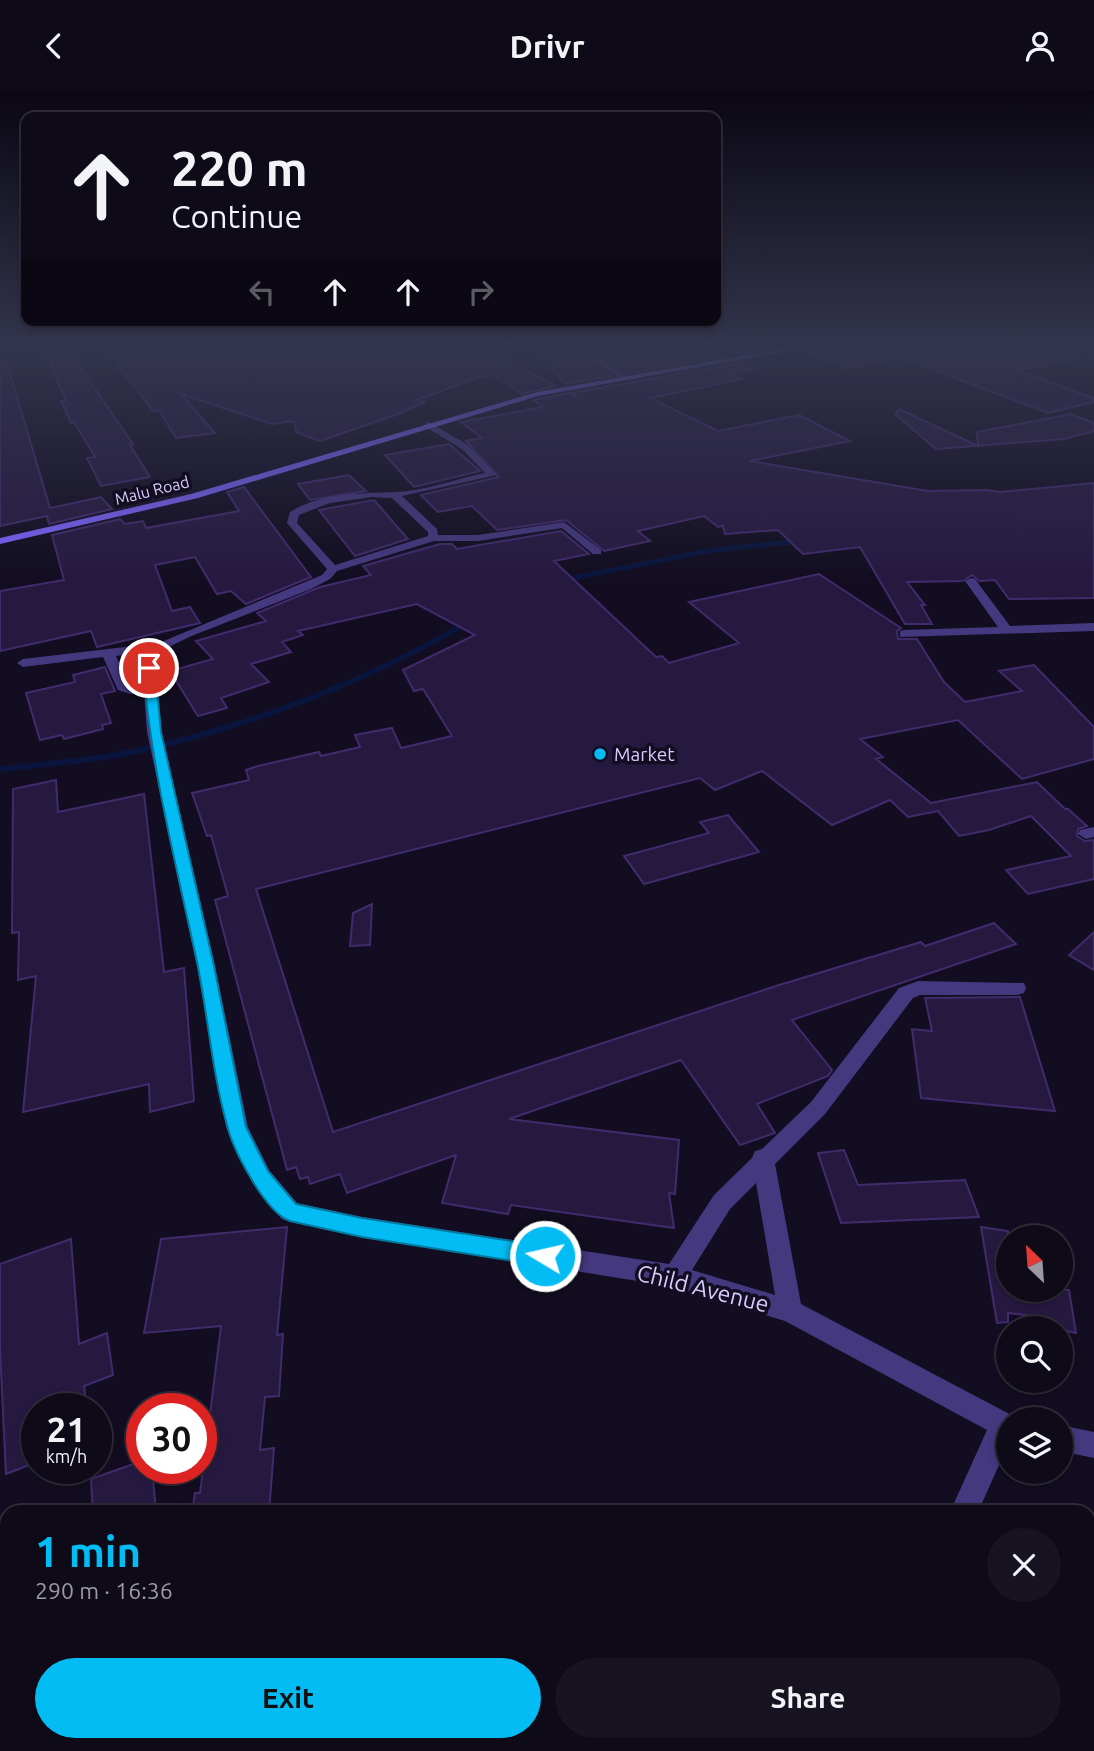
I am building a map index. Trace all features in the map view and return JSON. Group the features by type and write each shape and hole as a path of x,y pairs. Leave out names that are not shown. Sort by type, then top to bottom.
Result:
{"main road":[{"name":"Malu Road","path":"0,534 203,485 400,425"},
{"name":"Malu Road","path":"0,541 194,496 423,425"},
{"path":"359,437 373,442"}],"street":[{"path":"333,569 292,523 293,515 304,506 380,493 395,495 492,475 465,447 429,425"},
{"path":"395,495 433,531 433,538"},
{"path":"23,663 162,646 185,634 307,587 326,577 333,569 433,538 478,538 564,525 597,552"},
{"path":"971,581 1007,630"},
{"path":"904,634 1094,627"},
{"name":"Child Avenue","path":"162,646 149,668 154,732 206,966 237,1127 261,1177 290,1212 362,1227 676,1276 790,1311 996,1422"},
{"path":"108,653 123,687 135,691 149,688"},
{"path":"676,1276 722,1202 818,1108 906,993 918,988 1017,988"},
{"path":"763,1159 790,1311"},
{"path":"1073,1441 1094,1445"},
{"path":"967,1505 996,1446"}],"building":[{"path":"0,425 26,425 50,508 101,497 112,509 49,524 47,516 0,526"},
{"path":"76,425 120,425 150,477 101,486 87,458 95,457"},
{"path":"168,425 208,425 215,433 176,438"},
{"path":"295,425 365,425 320,441 296,432"},
{"path":"466,425 707,425 718,431 746,425 820,425 850,441 750,461 928,491 1000,492 1094,483 1094,598 1009,599 995,580 979,581 972,575 963,581 907,582 925,605 921,605 932,624 905,624 860,547 803,554 778,530 725,534 723,526 718,527 704,516 638,531 650,541 604,551 566,520 497,530 472,506 438,512 421,495 499,477 466,441 482,438"},
{"path":"908,425 934,425 977,446 936,449"},
{"path":"1011,425 1094,425 1094,431 1064,439 978,446 977,432"},
{"path":"449,444 480,471 414,487 385,455"},
{"path":"349,475 366,491 310,500 298,484"},
{"path":"244,487 311,577 246,604 231,591 217,594 195,557 155,565 172,611 190,607 200,623 97,647 91,631 0,651 0,591 64,580 52,535 120,519 125,524 143,521 146,528 239,511 227,492"},
{"path":"374,500 408,539 355,556 319,510"},
{"path":"561,531 589,554 554,561 656,657 662,656 669,663 739,643 689,602 819,574 901,628 897,631 898,639 917,639 944,682 965,702 1022,691 999,671 1034,665 1094,727 1094,759 1022,779 958,720 860,739 883,757 876,759 931,803 1037,782 1087,826 1078,829 1077,836 1085,841 1094,840 1094,879 1028,894 1006,870 1071,856 1031,816 989,830 959,836 938,811 908,817 890,800 832,825 762,771 715,790 700,778 256,889 333,1132 776,986 921,942 925,946 994,923 1016,944 792,1020 832,1070 828,1076 757,1104 775,1133 740,1145 681,1060 509,1119 679,1140 675,1194 669,1193 674,1228 511,1205 508,1214 442,1203 456,1155 347,1193 340,1174 310,1184 308,1177 300,1179 296,1167 287,1170 215,900 228,896 211,835 207,836 192,793 249,780 246,770 258,766 319,752 321,756 360,747 355,735 392,728 401,748 452,736 423,689 414,691 403,670 475,635 417,604 298,631 303,635 282,642 291,652 251,664 269,682 221,698 227,708 198,716 170,671 213,659 196,641 266,621 257,613 320,587 371,575 363,566 440,544 452,544 457,549"},
{"path":"105,667 115,691 101,694 111,723 102,725 103,729 64,739 62,735 40,740 26,693 75,682 73,675"},
{"path":"56,780 58,812 144,794 164,972 184,968 194,1101 150,1112 149,1084 23,1112 36,976 18,980 19,932 12,933 13,789"},
{"path":"728,815 759,852 644,884 624,856 709,833 700,822"},
{"path":"372,904 370,945 350,946 353,913"},
{"path":"1094,932 1094,970 1069,955"},
{"path":"1020,997 1055,1111 921,1098 912,1029 932,1031 925,998"},
{"path":"844,1150 858,1185 965,1180 979,1217 841,1223 818,1153"},
{"path":"287,1227 277,1335 283,1334 279,1396 265,1397 260,1450 274,1448 270,1505 193,1505 195,1493 200,1493 201,1484 217,1484 217,1393 213,1393 221,1326 144,1333 161,1239"},
{"path":"981,1227 996,1229 996,1302 1071,1302 1076,1333 1073,1332 1073,1316 1008,1313 1008,1316 996,1317"},
{"path":"71,1239 79,1344 107,1333 113,1375 84,1386 85,1393 21,1393 21,1468 6,1474 0,1349 0,1264"},
{"path":"126,1467 126,1484 153,1484 155,1505 93,1505 91,1484 112,1484 112,1472"}],"waterway":[{"path":"563,580 713,550 802,541"},
{"path":"0,769 107,757 168,744 257,718 386,665 469,622"}],"place":[{"name":"Market","path":"600,754"}],"route":[{"path":"149,668 154,732 206,966 237,1127 261,1177 290,1212 362,1227 545,1256"}]}
